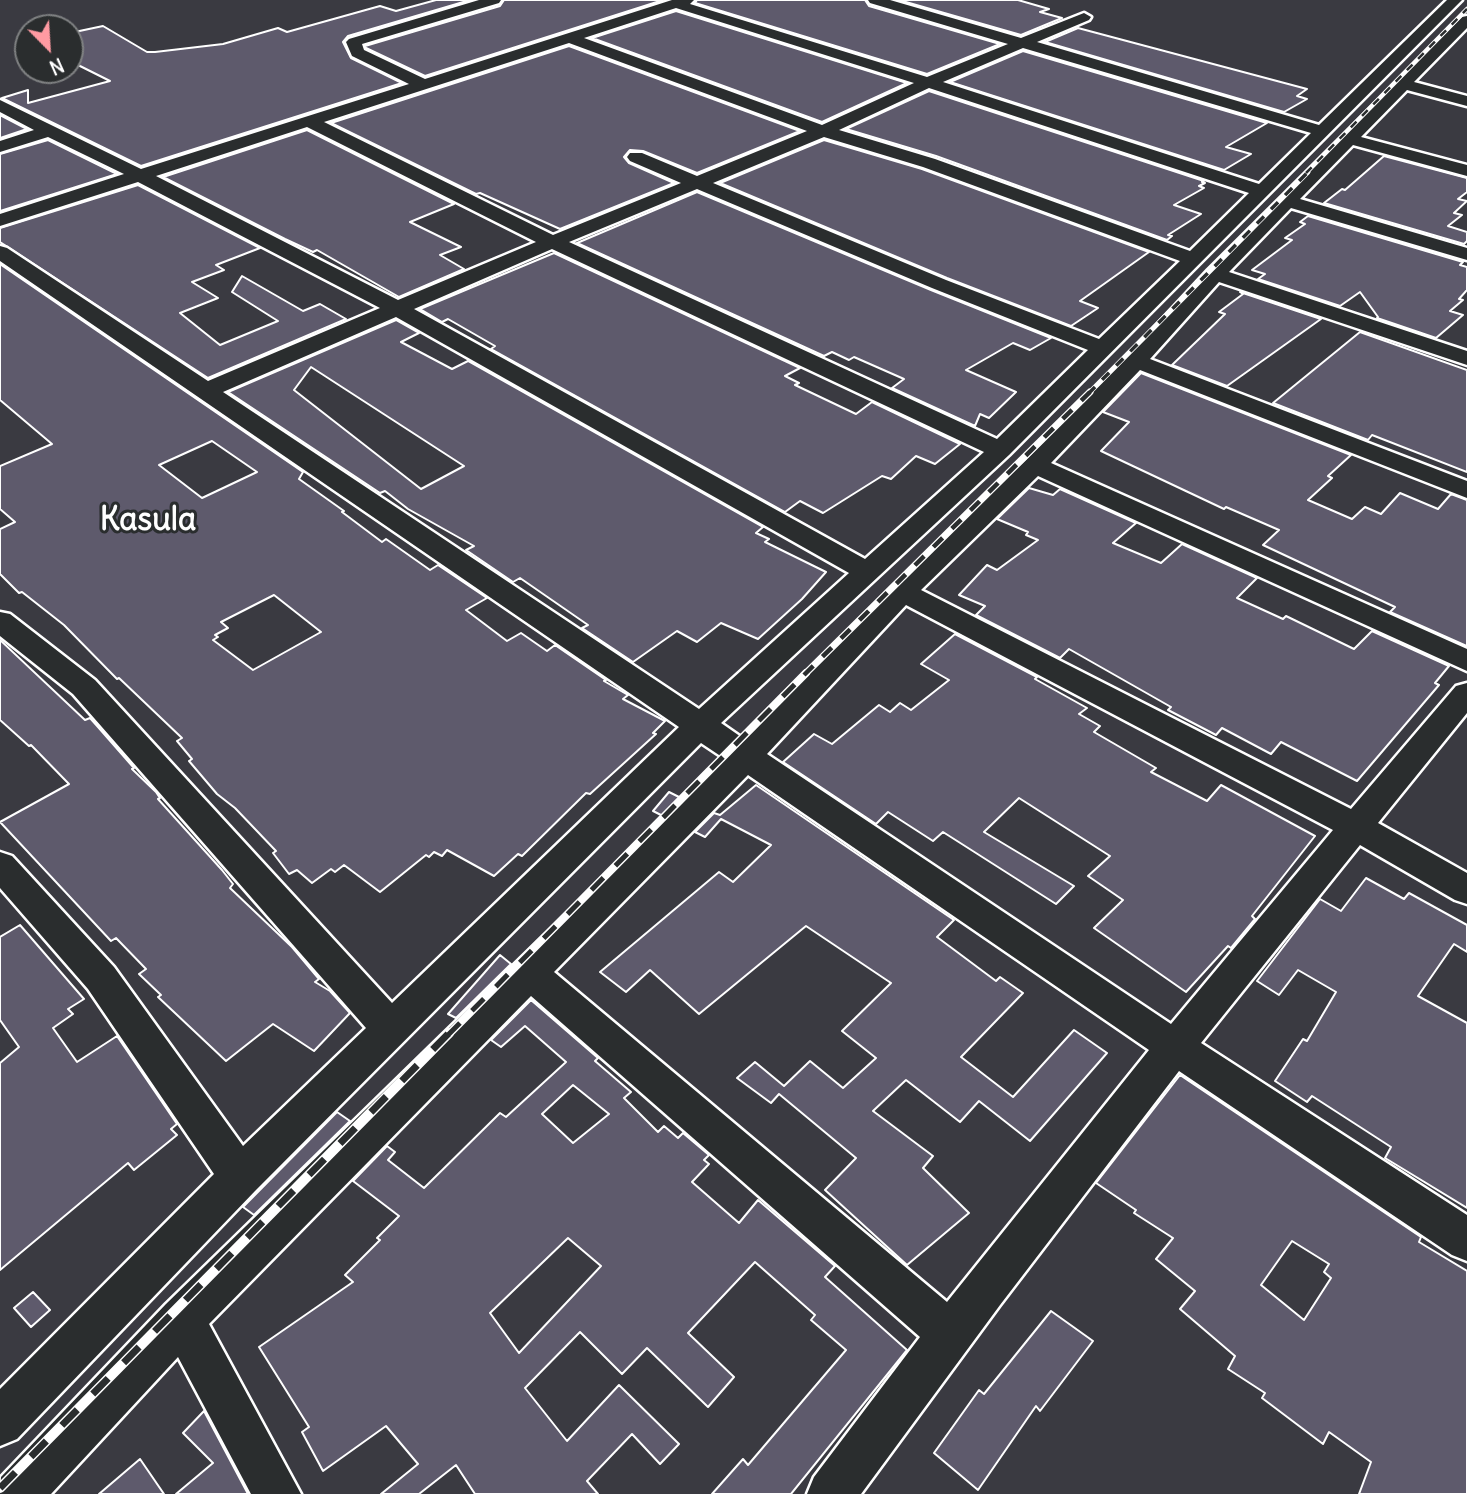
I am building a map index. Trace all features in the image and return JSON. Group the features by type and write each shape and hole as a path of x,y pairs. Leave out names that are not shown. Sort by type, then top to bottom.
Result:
{"street":[{"path":"425,85 357,53 354,42 494,0"},
{"path":"875,0 1467,171"},
{"path":"2,1413 700,725 869,573 1104,349 1204,267 1276,197 1336,135 1455,0"},
{"path":"0,220 682,2 1276,197 1467,254"},
{"path":"207,390 552,242 823,131 925,83 1025,44 1084,17"},
{"path":"1336,135 1402,84 1461,33"},
{"path":"570,38 823,131 929,163 1204,267 1467,358"},
{"path":"1402,84 1467,101"},
{"path":"0,105 47,132 141,174 242,225 869,573"},
{"path":"310,122 462,195 552,242 1000,450"},
{"path":"0,147 47,132"},
{"path":"636,157 1104,349"},
{"path":"0,252 1175,1047 1467,1240"},
{"path":"18,1494 182,1320 747,755 903,592 1035,465 1136,361 1204,267"},
{"path":"1136,361 1467,490"},
{"path":"1035,465 1467,661"},
{"path":"903,592 1355,827 1467,890"},
{"path":"0,621 84,687 392,1030"},
{"path":"831,1494 949,1333 1175,1047 1467,693"},
{"path":"0,865 101,978 240,1177"},
{"path":"528,972 949,1333"},
{"path":"182,1320 277,1494"}],"building":[{"path":"436,0 470,0 348,36 343,42 351,58 402,83 141,166 2,98 28,90 28,103 110,81 84,68 84,30 103,26 147,52 155,52 223,44 278,28 287,32 380,6 396,11"},
{"path":"504,0 663,0 425,76 365,46 500,6"},
{"path":"697,0 865,0 869,6 1000,44 927,74 695,3"},
{"path":"899,0 1018,0 1049,9 1040,12 1062,18 1021,35"},
{"path":"676,11 907,83 822,122 592,38"},
{"path":"1078,28 1307,89 1297,96 1307,99 1284,112 1045,42"},
{"path":"569,46 800,131 697,173 643,151 630,150 624,157 629,163 674,183 560,229 480,193 476,194 331,123"},
{"path":"1023,51 1267,123 1226,147 1251,154 1224,170 950,82"},
{"path":"929,91 1204,181 1202,182 1205,183 1199,186 1204,188 1174,205 1201,214 1168,235 1172,236 1167,240 936,156 846,129"},
{"path":"0,115 27,129 0,138"},
{"path":"307,130 454,204 410,222 461,247 440,255 464,269 399,297 317,250 313,252 285,239 163,177"},
{"path":"48,140 117,174 0,211 0,154"},
{"path":"824,140 922,169 1149,252 1080,301 1098,308 1071,326 947,278 720,183"},
{"path":"1384,156 1467,178 1467,192 1458,199 1467,201 1454,213 1462,215 1448,226 1467,232 1467,241 1464,244 1324,203 1342,189 1345,190"},
{"path":"138,185 260,248 216,265 224,270 192,282 218,298 180,313 220,345 278,321 232,292 242,276 303,311 320,304 346,319 208,378 0,242 0,228"},
{"path":"697,192 1051,338 1030,350 1013,343 966,370 1016,392 989,418 980,414 975,426 892,388 904,379 854,357 849,360 832,352 824,356 577,243"},
{"path":"1308,216 1463,262 1460,265 1467,267 1467,290 1459,299 1463,300 1450,311 1463,315 1436,338 1377,318 1360,292 1340,306 1258,279 1265,274 1252,270 1292,240 1285,238 1305,224 1300,222"},
{"path":"554,253 800,368 785,376 799,383 795,385 856,414 872,402 960,444 935,464 916,456 891,479 882,476 823,513 800,501 785,512 491,349 495,346 448,319 442,322 420,309"},
{"path":"0,264 303,472 299,479 382,542 386,539 430,570 438,565 487,598 466,610 507,641 521,633 547,651 555,645 628,695 623,699 665,721 653,733 656,734 590,794 586,793 522,856 518,854 494,876 447,850 442,856 434,852 429,857 426,855 380,892 344,865 335,872 331,869 312,883 297,870 289,874 273,853 276,851 235,808 217,794 189,761 192,759 177,741 182,738 117,679 64,625 22,592 19,593 0,574 0,529 15,522 0,509 0,466 52,444 0,400","holes":["212,441 257,472 202,498 159,465","274,595 321,632 253,670 213,640 218,637 215,635 228,628 221,622"]},
{"path":"1240,292 1321,319 1227,386 1172,365 1225,314 1219,312 1243,294"},
{"path":"396,320 419,333 401,342 452,369 468,361 763,527 756,533 769,539 765,542 826,572 802,599 758,639 721,623 697,642 677,631 633,662 582,628 588,625 520,578 513,582 466,550 474,546 408,509 385,491 380,493 228,392","holes":["311,367 464,466 421,489 294,390"]},
{"path":"1360,332 1467,370 1467,472 1372,435 1368,440 1273,403"},
{"path":"1141,373 1351,455 1328,476 1332,478 1308,500 1352,519 1365,507 1381,514 1400,493 1438,509 1451,494 1467,500 1467,646 1390,612 1395,607 1263,545 1279,530 1226,507 1224,509 1101,451 1129,422 1103,412"},
{"path":"1029,488 1053,495 1060,489 1136,523 1113,543 1161,563 1182,544 1257,578 1237,598 1283,619 1286,616 1354,649 1372,631 1449,666 1435,683 1439,685 1357,781 1281,742 1271,754 1222,728 1216,735 1168,710 1171,707 1069,649 1060,658 976,615 985,606 959,595 987,565 997,570 1038,540 1026,535 1028,532 997,519"},
{"path":"955,634 1037,677 1035,679 1087,708 1079,714 1100,726 1094,732 1156,768 1151,772 1207,801 1221,785 1315,836 1252,916 1255,919 1231,948 1228,946 1186,992 1094,928 1123,900 1088,876 1110,856 1019,798 984,832 1074,886 1056,904 943,832 933,841 888,812 876,824 783,762 814,734 832,744 879,705 890,712 900,703 911,710 949,680 921,664"},
{"path":"0,640 85,720 90,718 222,870 233,884 230,888 292,947 319,979 315,982 330,991 350,1013 314,1051 273,1024 226,1061 158,997 161,995 139,974 146,969 116,938 111,941 0,822 69,784 31,745 0,720"},
{"path":"756,785 954,920 937,937 996,981 1000,977 1023,993 961,1057 1013,1097 1074,1030 1107,1053 1030,1141 979,1101 960,1122 906,1080 873,1111 933,1156 923,1168 969,1213 907,1265 825,1190 856,1158 779,1094 771,1103 737,1078 755,1062 784,1086 810,1061 843,1088 876,1058 842,1031 891,983 806,926 699,1014 650,970 626,992 600,972 719,872 733,882 771,845 721,819 705,837 695,832 714,813 720,815"},
{"path":"669,792 681,798 663,816 653,811"},
{"path":"1366,878 1404,899 1409,893 1467,925 1467,952 1454,944 1418,996 1467,1023 1467,1208 1385,1158 1391,1147 1312,1096 1307,1102 1275,1081 1303,1039 1307,1041 1336,992 1298,970 1279,995 1257,981 1320,899 1341,911"},
{"path":"20,925 84,999 68,1009 73,1014 53,1028 77,1062 117,1036 177,1124 171,1129 177,1135 134,1170 128,1163 0,1270 0,1063 19,1047 0,1020 0,937"},
{"path":"500,955 511,964 456,1018 448,1014"},
{"path":"531,1000 598,1058 595,1061 631,1092 624,1098 658,1132 664,1126 678,1138 683,1133 709,1155 704,1160 709,1164 692,1182 739,1223 758,1200 835,1266 825,1277 907,1350 791,1494 712,1494 743,1459 748,1465 846,1350 811,1320 815,1315 755,1262 688,1333 734,1377 708,1407 647,1348 622,1374 580,1332 525,1388 567,1441 619,1385 679,1444 660,1464 632,1434 587,1481 598,1494 475,1494 456,1465 419,1494 381,1494 418,1464 386,1426 323,1471 302,1432 309,1427 259,1347 353,1282 345,1275 380,1240 377,1238 399,1216 353,1181 387,1146 395,1152 388,1160 424,1188 500,1113 506,1117 566,1062 525,1026 501,1047 491,1040","holes":["573,1085 609,1114 573,1143 542,1114","568,1238 601,1266 519,1353 490,1313"]},
{"path":"1180,1075 1421,1237 1419,1242 1467,1271 1467,1494 1359,1494 1371,1462 1329,1432 1323,1444 1262,1398 1265,1393 1228,1369 1235,1356 1180,1309 1195,1291 1156,1259 1173,1238 1134,1213 1136,1210 1096,1183","holes":["1292,1241 1329,1264 1324,1272 1331,1278 1304,1320 1261,1285"]},
{"path":"337,1112 350,1121 254,1215 243,1207"},
{"path":"33,1292 50,1310 31,1327 14,1308"},
{"path":"1051,1311 1093,1341 1040,1411 1036,1406 978,1490 934,1453 979,1390 984,1394"},
{"path":"204,1411 248,1494 176,1494 213,1463 183,1433"},
{"path":"140,1459 164,1494 99,1494"}],"railway":[{"path":"1306,173 1467,9"},
{"path":"1089,393 1308,172"},
{"path":"805,674 1089,393"},
{"path":"448,1035 805,674"},
{"path":"0,1488 449,1033"}],"district":[{"name":"Kasula","path":"148,521"}]}
